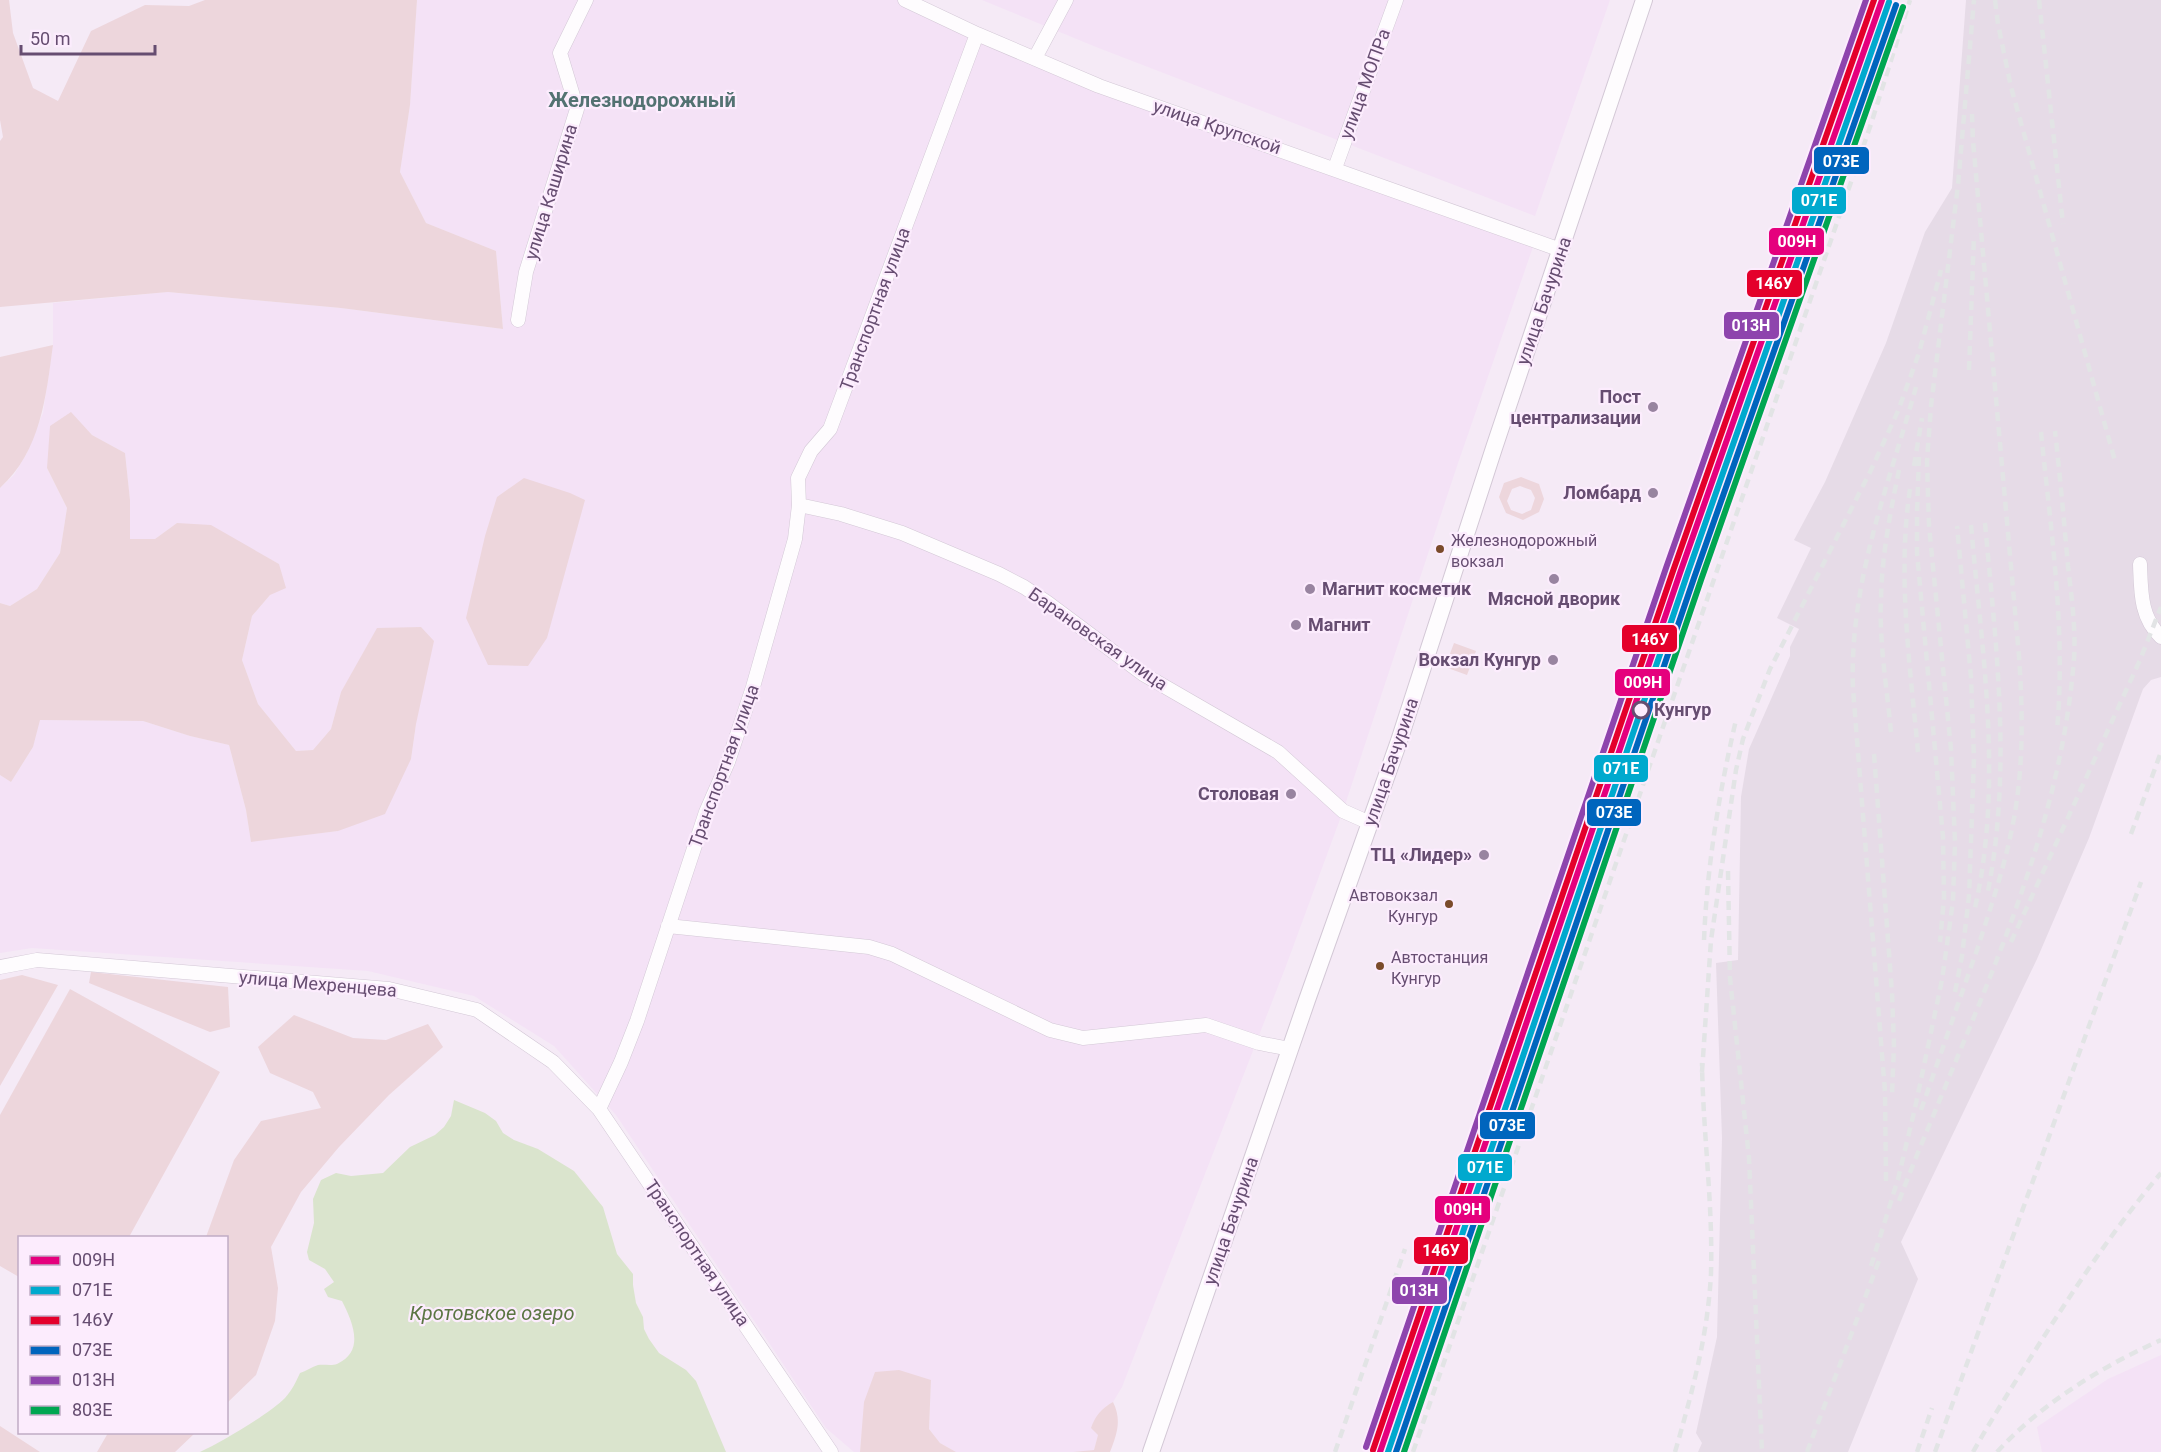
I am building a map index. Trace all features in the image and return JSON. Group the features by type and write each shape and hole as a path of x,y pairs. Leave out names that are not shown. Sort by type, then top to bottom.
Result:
{"street":[{"name":"улица Каширина","path":"518,320 526,272 577,110 560,53 586,0"},
{"name":"улица Крупской","path":"905,0 977,34 1099,86 1562,250"},
{"path":"1035,58 1066,0"},
{"name":"улица МОПРа","path":"1335,168 1396,0"},
{"name":"улица Бачурина","path":"1150,1452 1370,823 1644,0"},
{"name":"Транспортная улица","path":"831,1452 599,1109 633,1032 706,812 728,762 753,687 795,539 799,505 798,478 811,452 830,429 977,34"},
{"name":"Барановская улица","path":"799,505 841,514 902,533 1024,587 1143,674 1278,752 1343,811 1370,823"},
{"path":"2140,564 2143,608 2152,629 2161,637"},
{"path":"669,926 869,947 892,954 1050,1030 1083,1038 1206,1025 1259,1043 1290,1050"},
{"name":"улица Мехренцева","path":"0,967 37,960 388,989 467,1007 477,1010 553,1062 599,1109"}],"shaded area":[{"path":"0,0 9,0 13,33 33,88 58,101 91,31 145,5 189,6 205,0 417,0 410,105 400,172 426,223 496,251 503,329 341,308 168,292 0,307 0,141 3,137 0,120"},
{"path":"417,0 905,0 977,34 1535,241 1457,466 1343,811 1286,966 1122,1387 1113,1402 1106,1406 1094,1450 956,1452 940,1443 929,1429 931,1380 861,1437 860,1452 854,1452 826,1428 616,1115 554,1046 474,996 368,971 32,948 0,953 0,775 11,782 33,747 39,720 143,721 190,736 229,745 246,810 251,841 338,831 411,759 416,724 341,692 331,729 313,750 296,751 258,704 242,660 252,616 270,595 279,564 251,549 177,523 155,539 130,540 130,500 125,453 92,435 71,413 47,468 67,508 60,553 37,589 10,606 0,603 0,488 14,475 27,453 43,413 53,345 53,303 168,292 341,308 503,329 496,251 426,223 400,172 410,105"},
{"path":"982,0 1610,0 1535,216 1096,47"},
{"path":"1966,0 2161,0 2161,677 2151,680 2143,689 2089,838 2037,959 1901,1242 1918,1279 1848,1452 1698,1452 1702,1443 1696,1433 1717,1337 1722,1138 1716,963 1738,960 1741,797 1749,749 1790,656 1790,647 1799,629 1777,618 1811,548 1794,540 1825,482 1886,343 1925,232 1952,188"},
{"path":"53,345 44,403 33,440 14,473 0,488 0,357"},
{"path":"71,412 92,435 125,453 130,500 130,539 155,539 177,523 211,525 279,564 286,588 270,595 252,616 242,660 258,704 296,751 313,750 331,729 341,692 377,628 421,627 434,641 411,759 385,814 338,831 251,842 246,810 229,745 190,736 143,721 40,720 33,747 11,782 0,775 0,603 10,606 37,589 60,553 67,508 47,468 50,426"},
{"path":"1521,477 1539,484 1544,499 1539,512 1523,520 1506,513 1499,497 1504,483","holes":["1520,486 1531,490 1535,498 1531,510 1522,514 1511,510 1507,501 1512,489"]},
{"path":"524,478 585,500 547,638 528,666 488,665 466,618 485,536 497,497"},
{"path":"1454,643 1476,651 1467,675 1445,667"},
{"path":"91,972 228,987 230,1027 210,1032 89,983"},
{"path":"22,975 58,985 0,1086 0,980"},
{"path":"70,989 220,1072 130,1236 18,1236 18,1276 0,1266 0,1115"},
{"path":"294,1015 353,1038 386,1040 428,1024 443,1047 389,1095 339,1147 301,1192 271,1247 278,1288 275,1321 256,1375 228,1402 228,1236 206,1236 234,1160 261,1121 321,1108 313,1092 270,1073 258,1047"},
{"path":"2161,1355 2161,1452 2042,1452 2037,1427 2108,1379"},
{"path":"899,1370 931,1380 929,1429 940,1443 956,1452 860,1452 864,1402 875,1372"},
{"path":"1113,1402 1118,1427 1110,1452 1073,1452 1094,1450 1098,1435 1091,1428 1099,1413"},
{"path":"0,1426 40,1452 0,1452"},
{"path":"107,1434 194,1434 175,1452 97,1452"}],"water":[{"name":"Кротовское озеро","path":"454,1100 485,1113 496,1121 503,1133 538,1149 574,1171 603,1207 617,1254 633,1274 636,1303 643,1317 644,1329 649,1339 659,1353 686,1370 696,1381 726,1452 200,1452 245,1427 278,1405 290,1392 300,1373 318,1365 337,1364 346,1358 354,1344 354,1335 346,1309 342,1301 328,1297 324,1289 334,1282 325,1269 309,1260 307,1252 314,1223 313,1199 321,1180 336,1173 351,1176 383,1173 410,1147 435,1135 444,1127 451,1116"}],"railway":[{"path":"1413,1452 1871,124 1910,0"},
{"path":"1871,1266 1898,1179 1915,1108 1942,980 1953,901 1955,842 1951,749 1929,526 1927,461 1931,406 1958,185 1974,0"},
{"path":"1995,0 2011,87 2115,461"},
{"path":"2039,0 2063,224"},
{"path":"1921,1110 1978,947 2000,876 2015,811 2020,767 2022,722 2019,656 1972,114"},
{"path":"1969,370 1974,235"},
{"path":"1702,1072 1711,940 1736,770 1743,739 1770,669 1871,470 1898,411 1919,353 1941,270"},
{"path":"1886,1181 1885,1092 1853,689 1853,650 1857,611 1872,536 1916,387"},
{"path":"1914,466 1922,418"},
{"path":"1899,1201 2009,927 2043,826 2056,774 2073,670 2074,631 2055,431"},
{"path":"2041,432 2059,618 2057,730"},
{"path":"1919,457 1917,553 1943,837 1944,898 1940,942"},
{"path":"1891,732 1882,649 1881,598 1885,548 1900,465"},
{"path":"1910,489 1906,522 1905,588 1918,752"},
{"path":"1985,523 2000,707 1999,799 1988,891"},
{"path":"1971,525 1985,670 1989,767 1988,816 1983,864 1974,912"},
{"path":"1955,992 1969,896 1974,759 1971,677 1957,526"},
{"path":"2011,942 2140,660 2161,607"},
{"path":"1704,940 1715,830 1736,720"},
{"path":"2131,834 2161,752"},
{"path":"1874,754 1892,993 1894,1045 1892,1095"},
{"path":"1728,871 1730,978 1749,1158 1762,1452"},
{"path":"1935,1452 2141,882"},
{"path":"1675,1452 1703,1341 1711,1273 1711,1220 1702,1063"},
{"path":"1973,1452 2016,1380 2085,1274 2161,1173"},
{"path":"1335,1452 1405,1249"},
{"path":"1807,1452 1880,1258"},
{"path":"1997,1452 2033,1418 2073,1388 2116,1362 2161,1340"},
{"path":"1917,1452 1932,1408"}],"transit line":[{"name":"013Н","path":"1366,1447 1666,568 1866,0"},
{"name":"146У","path":"1373,1450 1673,571 1874,0"},
{"name":"009Н","path":"1380,1452 1680,573 1882,0"},
{"name":"071Е","path":"1388,1452 1687,575 1889,2"},
{"name":"073Е","path":"1396,1452 1694,578 1896,5"},
{"name":"803Е","path":"1404,1452 1701,580 1903,7"}],"place":[{"name":"Пост централизации","path":"1653,407"},
{"name":"Ломбард","path":"1653,493"},
{"name":"Железнодорожный вокзал","path":"1440,549"},
{"name":"Мясной дворик","path":"1554,579"},
{"name":"Магнит косметик","path":"1310,589"},
{"name":"Магнит","path":"1296,625"},
{"name":"Вокзал Кунгур","path":"1553,660"},
{"name":"Кунгур","path":"1641,710"},
{"name":"Столовая","path":"1291,794"},
{"name":"ТЦ «Лидер»","path":"1484,855"},
{"name":"Автовокзал Кунгур","path":"1449,904"},
{"name":"Автостанция Кунгур","path":"1380,966"}],"district":[{"name":"Железнодорожный","path":"642,100"}]}
